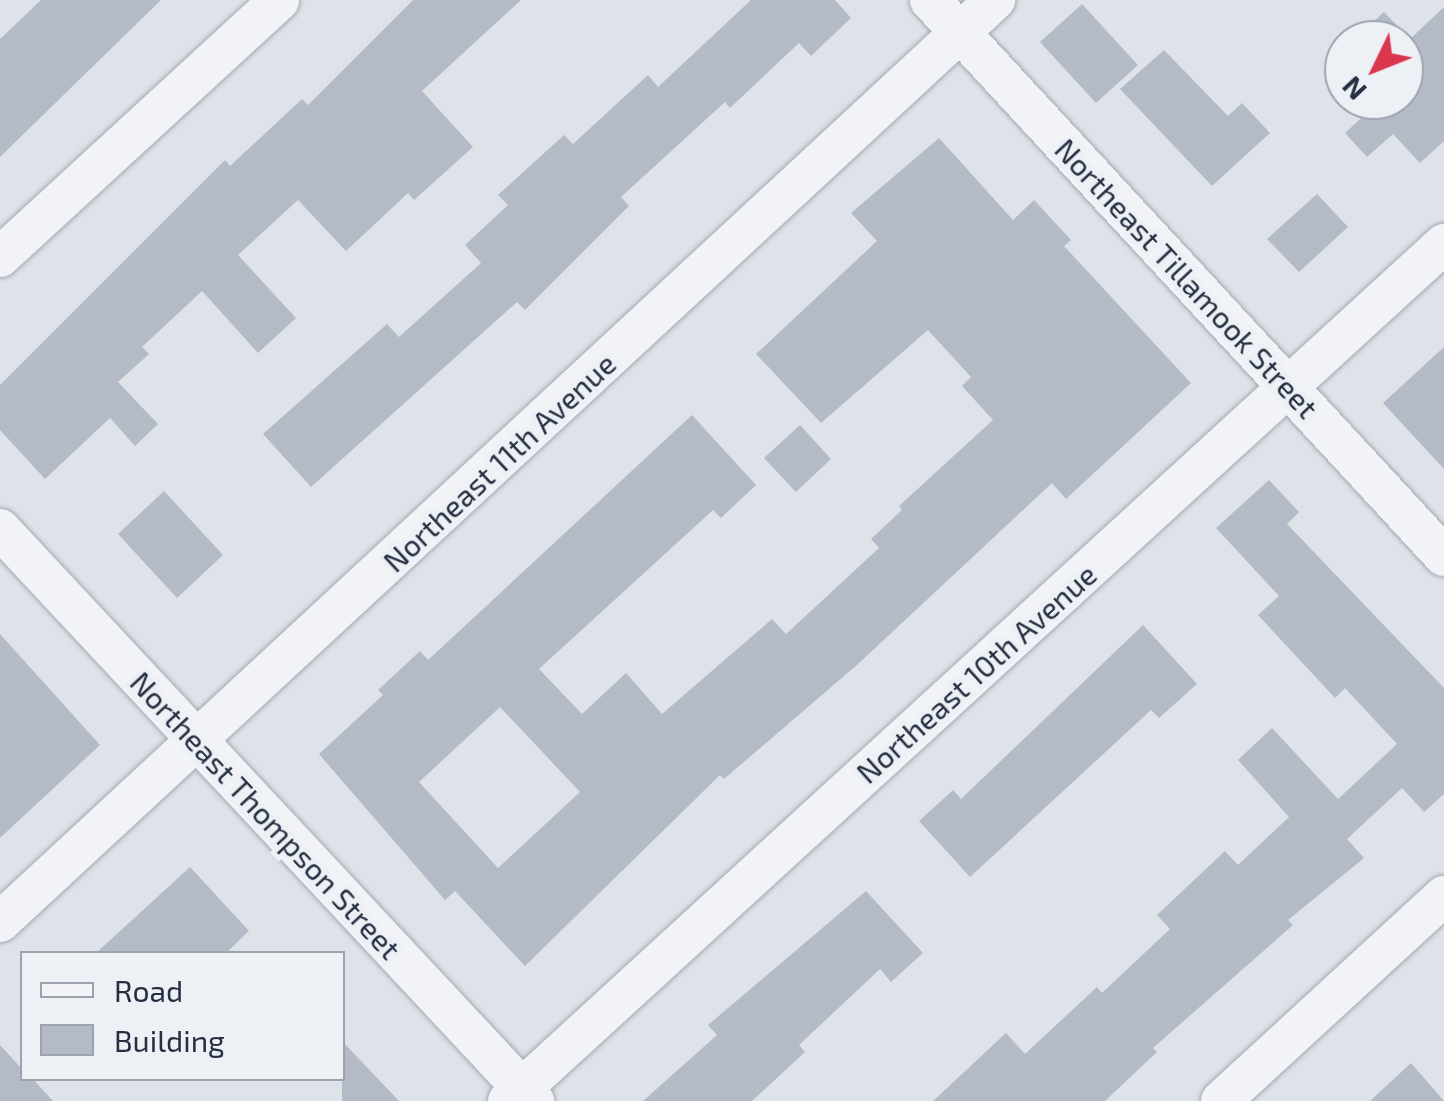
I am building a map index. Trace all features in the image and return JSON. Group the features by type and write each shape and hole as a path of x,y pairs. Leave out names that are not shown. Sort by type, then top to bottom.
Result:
{"street":[{"path":"0,257 279,0"},
{"name":"Northeast Tillamook Street","path":"930,0 1444,556"},
{"name":"Northeast 11th Avenue","path":"0,922 995,0"},
{"name":"Northeast 10th Avenue","path":"521,1097 1444,244"},
{"name":"Northeast Thompson Street","path":"0,528 521,1097"},
{"path":"1222,1101 1444,896"}],"building":[{"path":"41,0 161,0 0,157 0,39"},
{"path":"413,0 521,0 422,91 473,147 414,200 408,193 346,251 298,200 238,255 296,318 258,353 202,291 142,347 149,354 118,382 158,424 135,446 110,418 45,479 0,430 0,385 225,160 230,166 302,99 308,105"},
{"path":"751,0 835,0 851,18 811,56 799,43 730,108 725,102 621,197 629,206 525,310 517,302 311,487 263,434 387,324 399,337 481,263 465,245 508,205 498,195 564,135 573,144 648,75 658,87"},
{"path":"1082,4 1138,65 1096,103 1040,42"},
{"path":"1444,7 1444,141 1420,163 1393,134 1367,157 1345,133 1359,120 1424,120 1424,26"},
{"path":"1384,12 1392,20 1375,20"},
{"path":"1164,50 1228,116 1242,103 1270,133 1212,186 1120,89"},
{"path":"939,138 1013,220 1034,200 1071,240 1064,246 1191,383 1066,499 1052,483 858,664 724,779 720,775 525,966 455,891 445,900 319,754 383,695 378,690 420,651 428,660 692,415 756,485 721,518 713,510 539,669 582,714 626,673 662,714 772,619 786,634 879,548 871,539 902,510 899,506 993,420 962,386 971,377 928,330 821,423 756,354 877,241 851,213","holes":["500,707 580,792 498,868 419,782"]},
{"path":"1317,194 1348,227 1299,272 1267,239"},
{"path":"1444,347 1444,469 1383,403"},
{"path":"800,425 831,459 796,492 764,458"},
{"path":"1269,480 1299,512 1287,524 1444,688 1444,794 1424,812 1402,788 1347,839 1364,858 1288,920 1293,925 1153,1048 1157,1052 1105,1101 933,1101 1006,1033 1025,1054 1097,987 1102,993 1170,929 1157,915 1225,851 1238,865 1289,817 1238,760 1272,728 1338,799 1397,744 1345,688 1335,698 1258,615 1279,596 1216,528"},
{"path":"164,491 223,555 177,598 118,534"},
{"path":"1143,625 1197,684 1159,718 1151,710 970,877 919,821 953,790 961,799"},
{"path":"0,634 100,745 0,838"},
{"path":"190,867 249,931 228,951 98,951"},
{"path":"866,891 923,953 891,982 880,969 799,1045 805,1052 752,1101 643,1101 717,1035 708,1025"},
{"path":"345,1044 399,1101 342,1101"},
{"path":"0,1045 20,1067 20,1081 35,1081 53,1101 0,1101"},
{"path":"1411,1063 1444,1101 1370,1101"}]}
